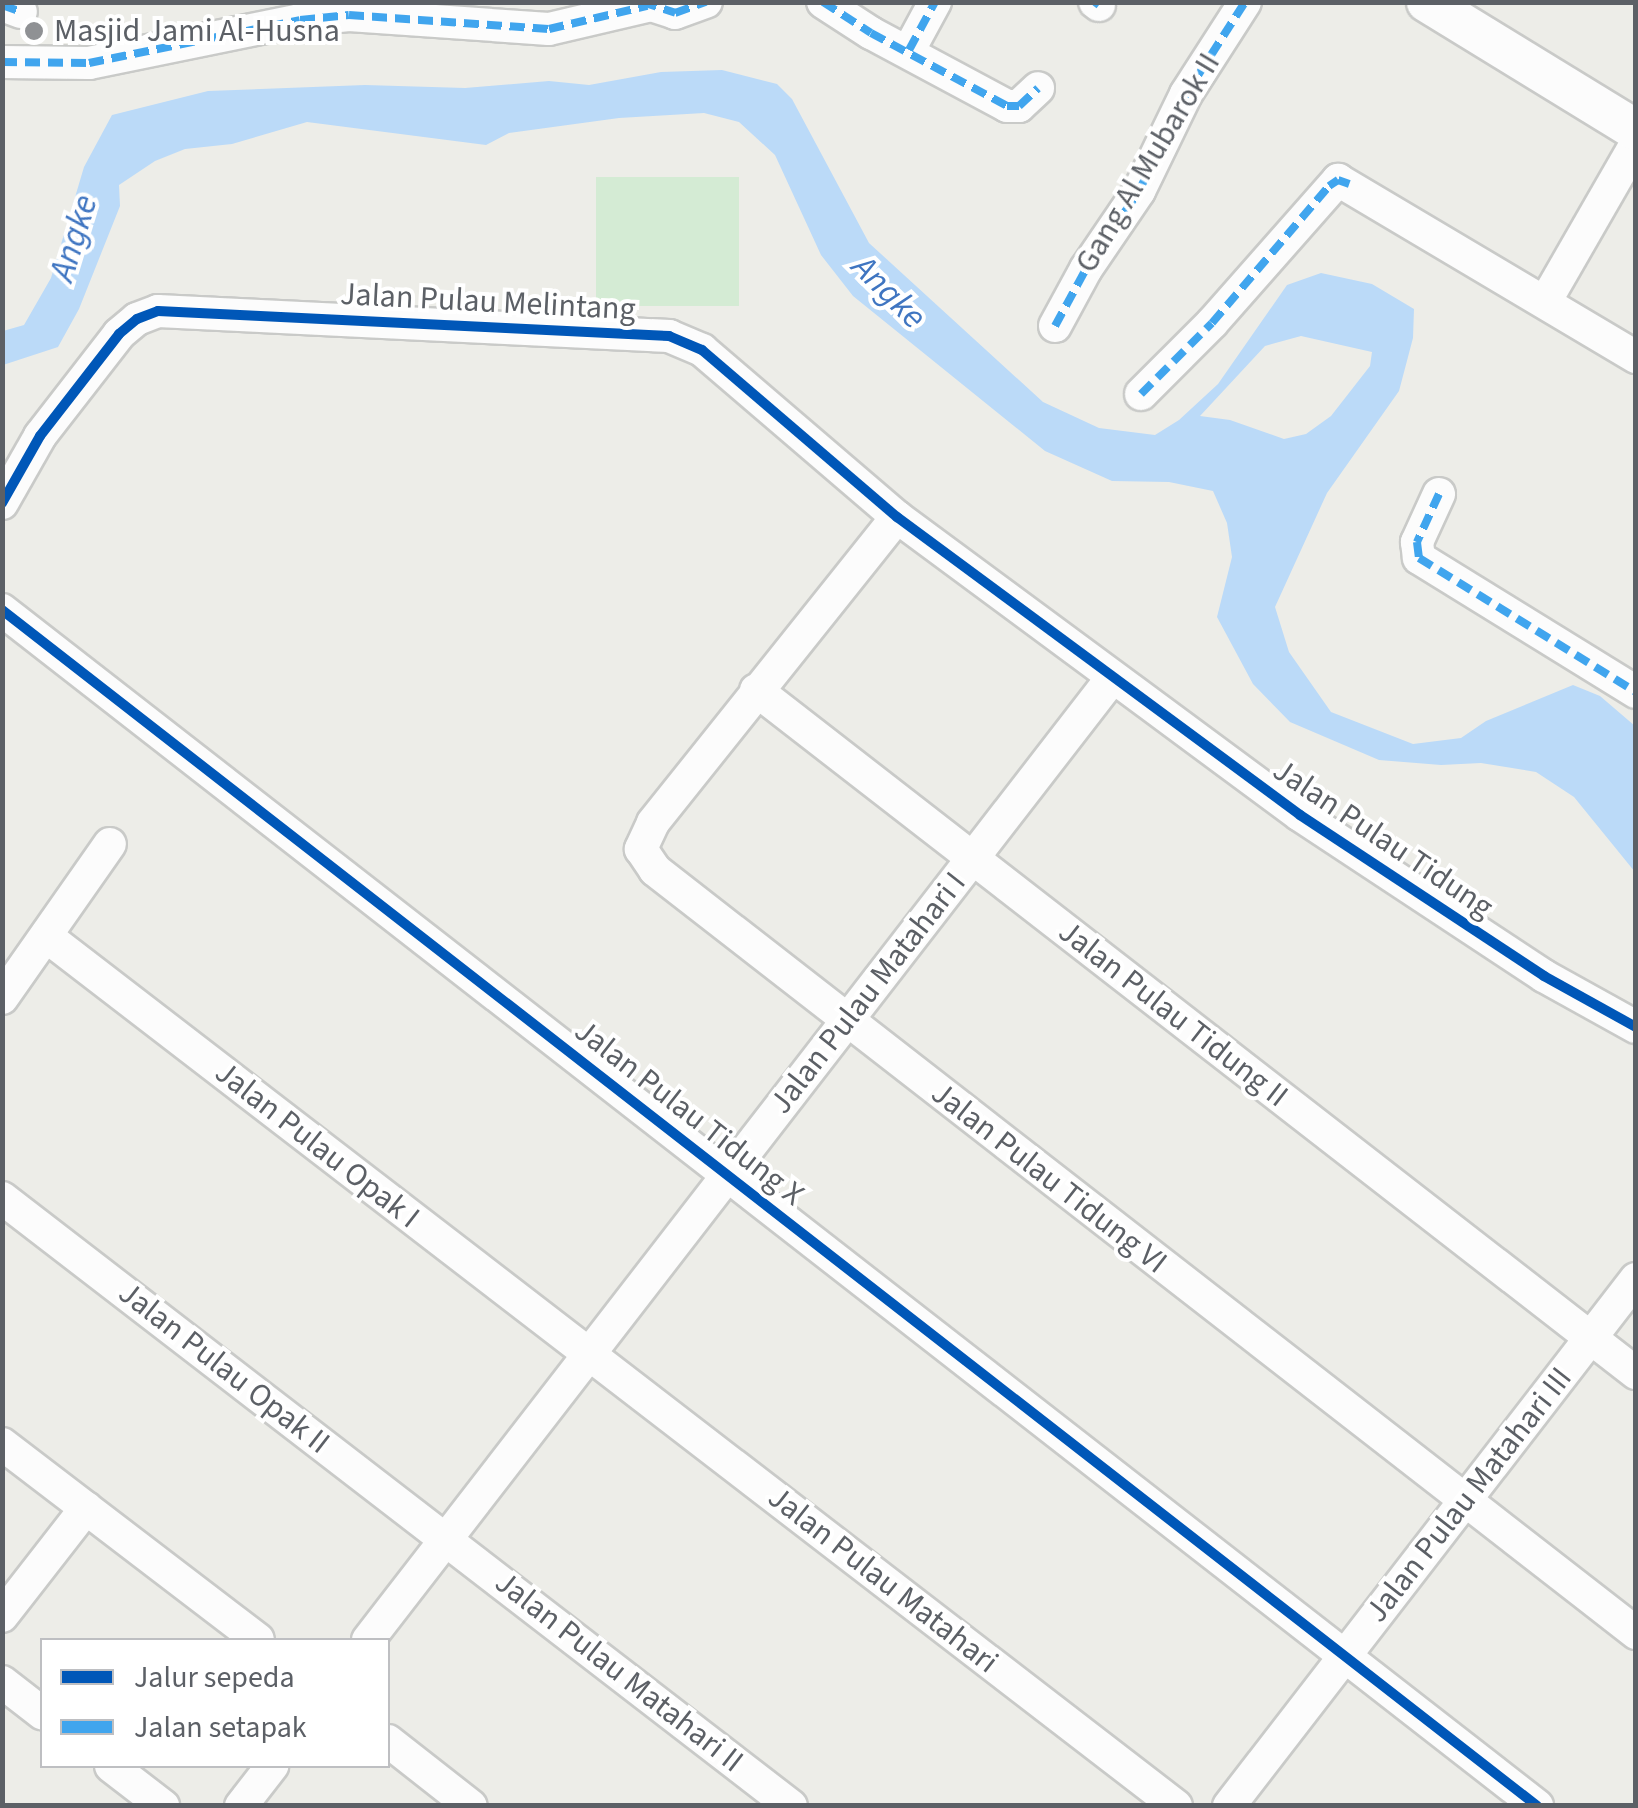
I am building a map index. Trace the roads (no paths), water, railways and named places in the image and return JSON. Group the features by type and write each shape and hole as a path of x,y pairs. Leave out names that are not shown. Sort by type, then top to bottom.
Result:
{"street":[{"path":"2,62 89,63 300,20 350,15 549,29 644,4 675,13 706,2"},
{"path":"823,2 871,34 909,50 1014,108 1038,88"},
{"path":"909,50 935,2"},
{"name":"Gang Al Mubarok II","path":"1055,326 1076,285 1139,191 1186,94 1245,2"},
{"path":"1428,2 1636,130"},
{"path":"1546,302 1636,144"},
{"path":"1141,394 1212,323 1338,180 1636,357"},
{"name":"Jalan Pulau Melintang","path":"3,496 40,436 119,334 137,319 158,311 669,336 702,350 897,517 1112,678"},
{"path":"2,454 40,436"},
{"path":"1439,494 1417,542 1419,558 1636,692"},
{"path":"756,690 897,517"},
{"name":"Jalan Pulau Tidung X","path":"2,610 1537,1806"},
{"name":"Jalan Pulau Matahari I","path":"370,1638 1112,678"},
{"name":"Jalan Pulau Tidung","path":"1112,678 1300,815 1463,924 1636,1026"},
{"name":"Jalan Pulau Tidung VI","path":"756,690 653,824 640,849 655,870 1636,1632"},
{"name":"Jalan Pulau Tidung II","path":"756,690 1636,1373"},
{"path":"2,998 110,844"},
{"name":"Jalan Pulau Opak I","path":"46,936 589,1355"},
{"name":"Jalan Pulau Opak II","path":"2,1198 446,1540"},
{"name":"Jalan Pulau Matahari III","path":"1229,1806 1636,1279"},
{"name":"Jalan Pulau Matahari","path":"589,1355 1176,1806"},
{"path":"2,1444 255,1638"},
{"path":"2,1616 86,1508"},
{"name":"Jalan Pulau Matahari II","path":"446,1540 791,1806"},
{"path":"2,1682 40,1711"},
{"path":"390,1743 471,1806"},
{"path":"114,1768 163,1806"},
{"path":"241,1806 270,1768"}],"water":[{"name":"Angke","path":"722,70 777,84 792,99 869,243 1043,402 1099,428 1155,435 1179,420 1218,384 1287,285 1321,273 1372,284 1414,309 1413,338 1399,391 1327,493 1275,607 1289,652 1331,712 1413,744 1461,738 1486,721 1573,685 1600,696 1635,726 1635,872 1574,797 1536,772 1481,763 1441,765 1379,760 1290,722 1253,684 1217,617 1232,557 1227,523 1213,491 1169,482 1112,481 1045,451 853,296 821,255 775,155 739,122 704,113 619,118 509,133 486,145 307,122 232,144 185,149 155,161 119,185 120,206 79,309 58,347 3,365 3,331 24,325 51,278 84,167 112,115 208,91 365,85 465,88 549,81 589,85 661,72","holes":["1301,336 1372,352 1370,366 1331,416 1306,434 1284,439 1230,420 1200,416 1265,346"]}],"place":[{"name":"Masjid Jami Al-Husna","path":"34,31"}]}
